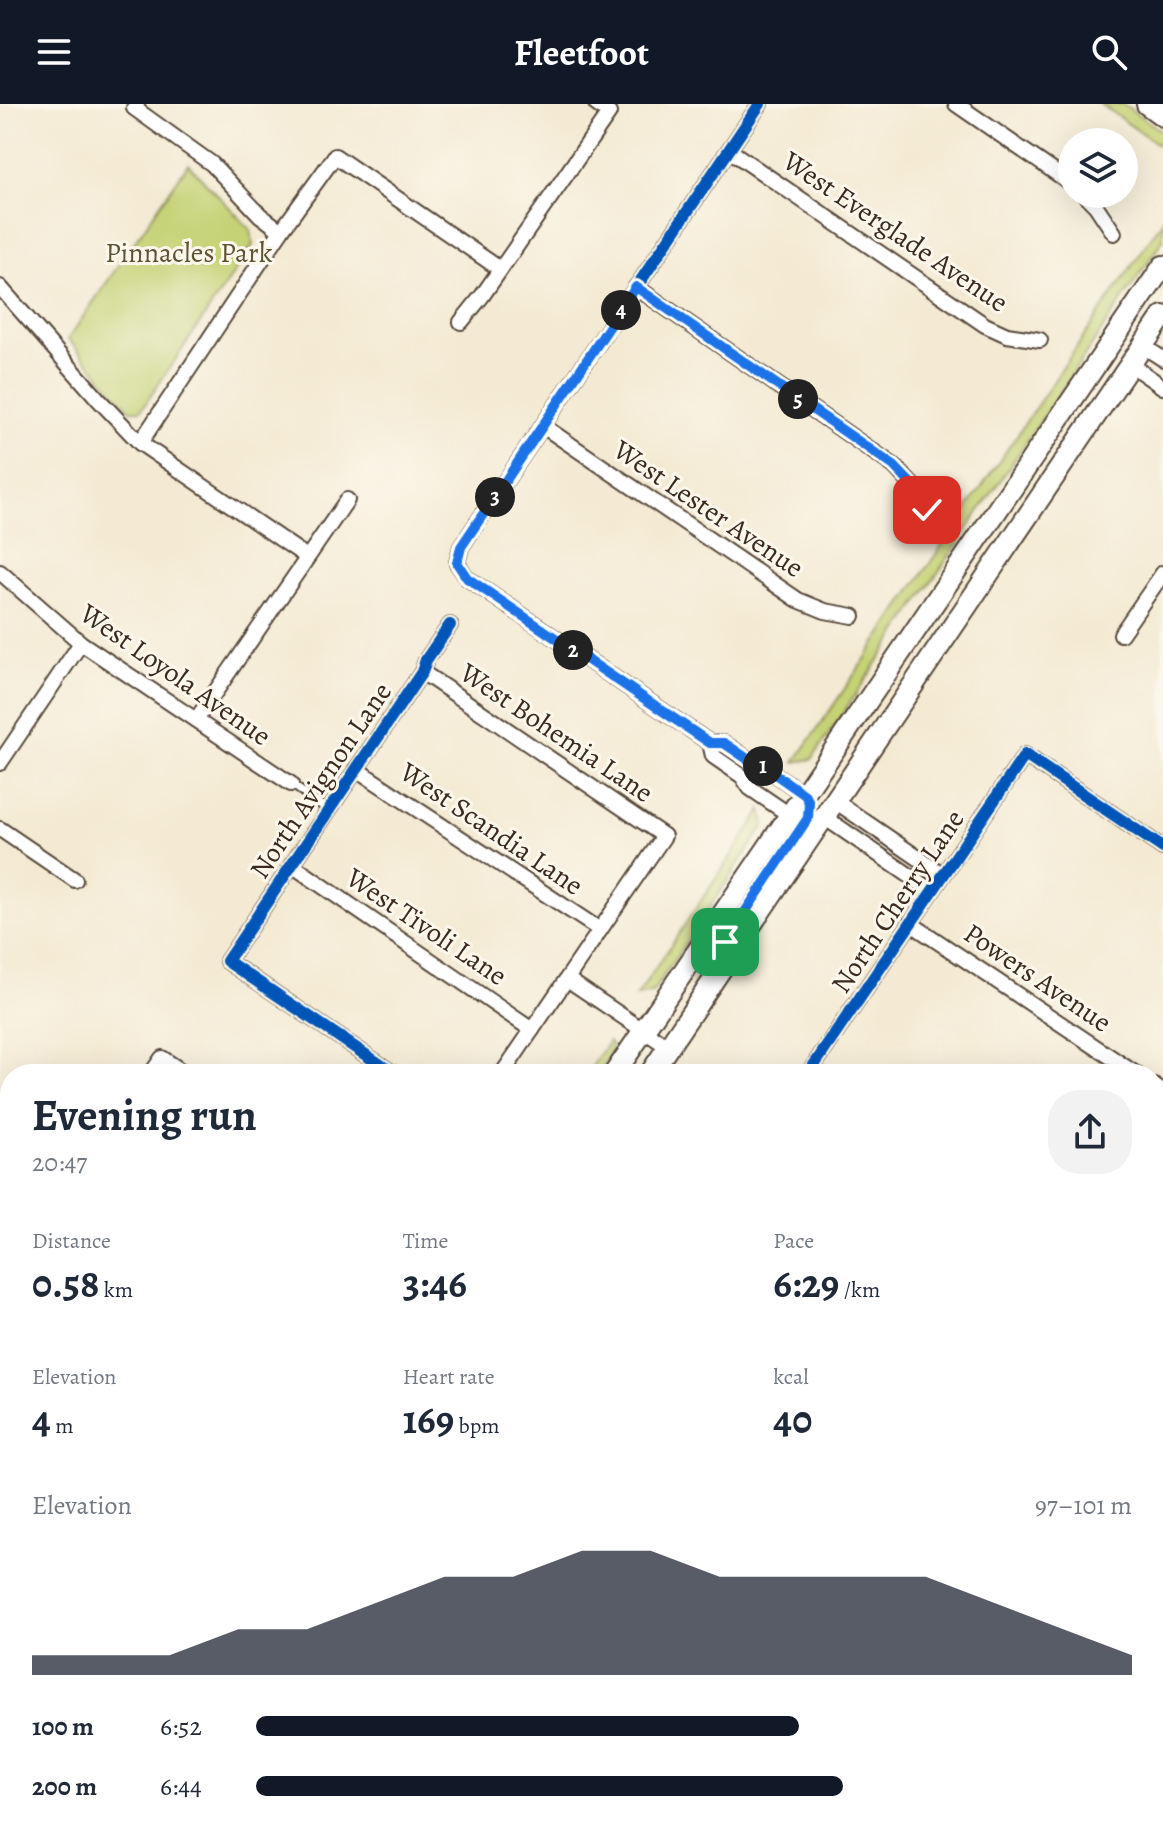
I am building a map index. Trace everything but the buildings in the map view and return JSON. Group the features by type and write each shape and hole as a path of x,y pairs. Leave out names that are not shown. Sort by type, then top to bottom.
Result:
{"main road":[{"path":"1148,104 1163,115"},
{"path":"621,1064 1163,266"},
{"path":"657,1064 1163,316"},
{"path":"830,809 822,804 824,793 916,660 936,599"},
{"path":"709,989 725,942 808,818 809,802 805,795"}],"street":[{"path":"137,104 134,108 204,157 260,215 281,231"},
{"path":"461,322 609,113 596,104"},
{"path":"760,104 461,547 457,563 467,578 710,743 724,743 805,795"},
{"path":"956,104 1058,174"},
{"name":"West Everglade Avenue","path":"729,150 985,325 1007,335 1040,340"},
{"path":"140,443 281,231 335,156 500,269"},
{"path":"1097,208 1114,233"},
{"path":"0,287 140,443 307,557"},
{"path":"636,287 894,466 914,487 927,510"},
{"path":"1143,346 1163,359"},
{"path":"1131,365 1163,387"},
{"name":"West Lester Avenue","path":"543,426 798,600 825,611 853,616"},
{"path":"196,720 347,500"},
{"name":"West Loyola Avenue","path":"0,572 81,643 291,784"},
{"path":"1121,634 1163,573"},
{"name":"North Avignon Lane","path":"379,1064 227,961 422,672 426,660 450,625"},
{"path":"0,763 81,643"},
{"name":"West Bohemia Lane","path":"422,672 664,836 600,930"},
{"path":"710,743 713,756 742,776 750,788 791,816"},
{"name":"North Cherry Lane","path":"815,1064 1025,755 1163,848"},
{"path":"742,776 752,762"},
{"name":"West Scandia Lane","path":"356,769 600,930"},
{"path":"830,809 943,875"},
{"path":"830,809 932,891"},
{"path":"0,829 75,880"},
{"name":"West Tivoli Lane","path":"292,865 532,1030"},
{"name":"Powers Avenue","path":"910,923 1121,1064"},
{"path":"509,1064 600,930"},
{"path":"567,979 668,1047"}],"lane":[{"name":"West Loyola Avenue","path":"291,784 328,810"}],"green space":[{"path":"1100,104 1123,104 1163,132 1163,148"},
{"name":"Pinnacles Park","path":"188,164 251,230 253,245 141,410 130,410 68,339"},
{"path":"1163,220 1163,240 812,759 795,762"},
{"path":"762,810 765,825 652,993 637,996"},
{"path":"609,1041 612,1046 608,1060 605,1064 594,1064"}],"cycle path":[{"path":"760,104 461,547 457,563 467,578 710,743 724,743 805,795"},
{"path":"379,1064 227,961 422,672 426,660 450,625"},
{"path":"815,1064 1025,755 1163,848"}],"route":[{"path":"725,942 808,818 810,809 805,795 724,743 710,743 467,578 457,563 461,547 636,287 894,466 914,487 927,510"}]}
